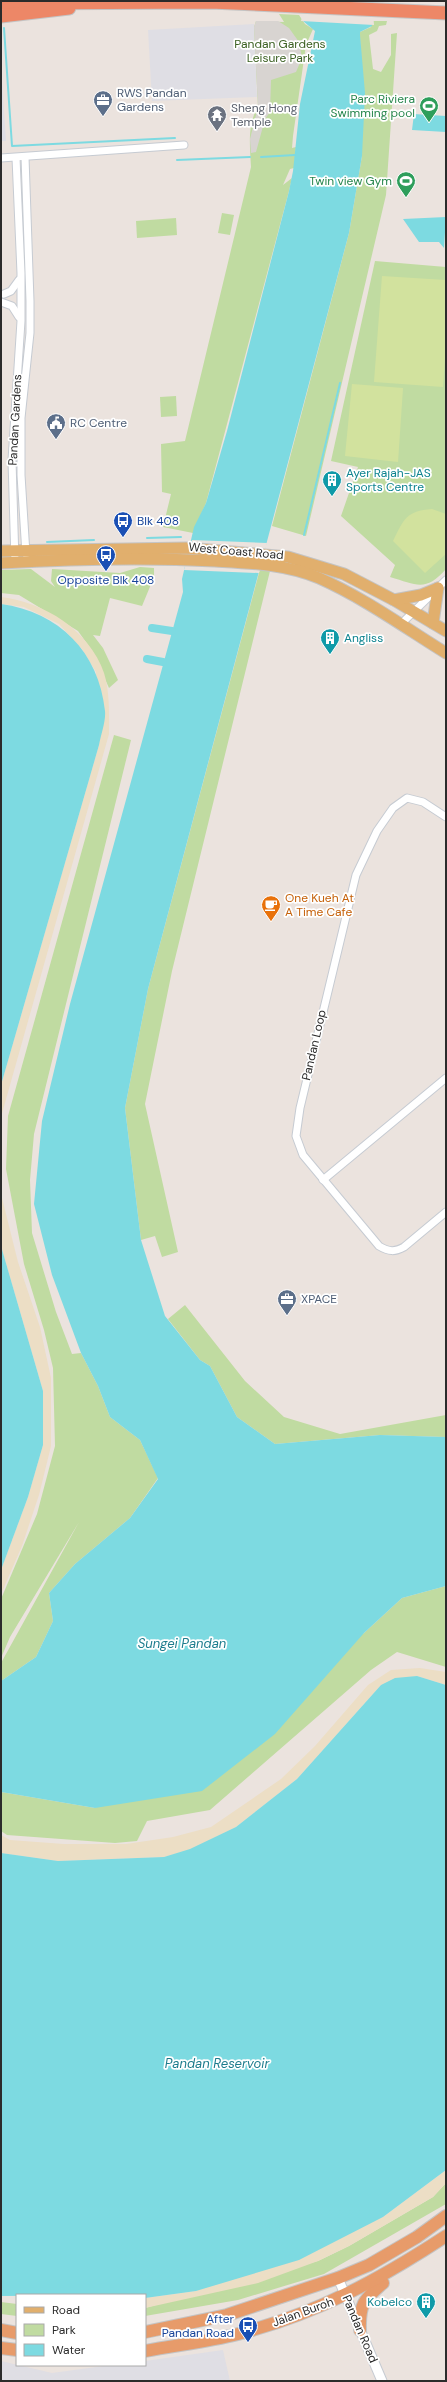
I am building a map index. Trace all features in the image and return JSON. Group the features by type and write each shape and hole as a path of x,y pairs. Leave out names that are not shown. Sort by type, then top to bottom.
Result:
{"highway":[{"path":"1,3 196,2 297,4 381,12 446,14"},
{"path":"1,16 63,10 80,3"},
{"name":"Jalan Buroh","path":"146,2332 227,2315 338,2278 369,2264 399,2247 446,2216"},
{"name":"Jalan Buroh","path":"146,2351 194,2344 238,2334 292,2317 346,2296 392,2270 446,2236"},
{"path":"399,2247 405,2255 415,2256"},
{"path":"360,2330 361,2308 364,2299 383,2283 392,2270"},
{"path":"1,2330 16,2333"},
{"path":"1,2348 16,2350"}],"main road":[{"name":"West Coast Road","path":"1,551 20,549 187,548 267,559 319,578 386,613 446,653"},
{"name":"West Coast Road","path":"1,563 267,559 303,560 344,574 414,611 446,631"},
{"path":"394,600 421,595 442,584"},
{"path":"433,623 442,584"}],"street":[{"path":"1,158 184,145"},
{"name":"Pandan Gardens","path":"21,562 21,418 30,333 25,157"},
{"name":"Pandan Gardens","path":"16,158 21,273 21,321 12,460 21,562"},
{"path":"3,294 16,286 21,273"},
{"path":"3,294 20,298"},
{"path":"1,302 30,297"},
{"path":"1,302 15,309 21,321"},
{"path":"401,624 442,584"},
{"name":"Pandan Loop","path":"446,817 423,802 412,798 400,802 377,831 356,875 328,985 298,1118 296,1136 303,1155 379,1246 387,1251 397,1251 404,1247 446,1212"},
{"path":"324,1180 446,1078"},
{"name":"Pandan Road","path":"338,2278 382,2381"}],"shaded area":[{"path":"256,21 278,21 289,28 299,42 302,58 296,72 271,80 270,112 265,119 256,152 251,153 250,139 258,107 254,27"},
{"path":"254,24 257,97 152,101 148,30"},
{"path":"1,65 6,141 1,141"},
{"path":"223,2350 230,2381 1,2381 1,2361 16,2365 16,2366 52,2373 104,2366 146,2366 146,2361"}],"green space":[{"name":"Pandan Gardens Leisure Park","path":"279,14 299,15 305,24 313,29 306,45 293,136 292,148 296,147 294,168 290,169 283,185 292,178 206,503 193,533 163,527 171,494 162,492 161,444 185,441 251,167 251,128 254,114 258,107 254,27 256,21 284,22"},
{"path":"372,21 387,21 386,25 379,26 377,31 369,35 373,69 381,72 391,55 391,34 397,33 386,195 306,536 272,526 349,233 362,156 360,32 371,27"},
{"path":"222,213 234,215 230,235 218,233"},
{"path":"176,218 177,235 137,238 136,221"},
{"path":"375,261 446,267 446,569 433,581 421,585 390,577 395,565 341,516 358,467 331,461"},
{"path":"382,276 446,280 446,343 443,387 374,382"},
{"path":"352,384 403,388 398,462 345,456"},
{"path":"176,396 177,416 161,417 160,397"},
{"path":"432,509 446,514 446,554 425,573 393,541 403,522 411,514"},
{"path":"140,567 154,568 154,577 142,606 110,598 100,636 93,635 103,648 118,680 109,688 93,652 78,631 19,595 1,593 1,570 31,569 55,587 51,581 52,569 120,573"},
{"path":"260,569 270,571 172,971 145,1104 178,1252 162,1257 155,1236 141,1240 125,1108 148,989"},
{"path":"114,735 131,740 34,1134 30,1180 32,1233 56,1312 72,1354 81,1353 98,1386 110,1417 140,1440 158,1478 130,1518 75,1564 49,1593 53,1621 36,1657 1,1681 1,1663 79,1522 10,1637 1,1658 1,1599 37,1514 55,1446 53,1368 44,1330 24,1264 6,1169 8,1116"},
{"path":"185,1305 245,1381 284,1417 340,1434 446,1415 446,1437 380,1435 275,1444 237,1417 210,1366 200,1360 168,1319"},
{"path":"446,1586 446,1667 397,1652 371,1670 210,1810 147,1821 137,1841 115,1843 7,1835 1,1831 1,1792 95,1808 364,1633 402,1598"},
{"path":"446,2183 446,2204 324,2274 238,2300 146,2316 146,2308 318,2261 349,2246 433,2197"},
{"path":"1,2302 16,2304 16,2316 1,2314"}],"sand":[{"path":"1,597 33,605 49,612 76,631 88,644 97,658 106,680 109,734 1,1117 1,1085 99,745 96,672 82,649 59,624 24,607 1,604"},
{"path":"1,1194 18,1262 40,1327 51,1378 51,1446 39,1495 22,1546 1,1594 1,1570 28,1497 43,1445 43,1391 1,1246"},
{"path":"420,1668 446,1672 446,1685 417,1676 381,1685 297,1779 236,1827 190,1850 164,1857 58,1861 1,1853 1,1835 10,1840 64,1844 126,1844 173,1837 211,1827 281,1779 315,1746 368,1685 391,1670"},
{"path":"446,2170 446,2183 433,2197 349,2246 318,2261 258,2283 146,2308 146,2298 196,2291 383,2217"}],"water":[{"name":"Sungei Pandan","path":"308,1 370,1 372,26 360,32 365,93 362,156 349,233 148,989 125,1108 141,1240 165,1316 200,1360 210,1366 237,1417 275,1444 380,1435 446,1437 446,1586 402,1598 364,1633 275,1734 202,1791 95,1808 1,1792 1,1681 36,1657 53,1621 49,1593 75,1564 130,1518 158,1479 140,1440 110,1417 98,1386 81,1353 52,1275 34,1204 42,1121 70,1004 183,592 182,579 194,527 206,503 227,431 289,191 293,171 300,104 315,31 303,21"},
{"name":"Parc Riviera Swimming pool","path":"414,114 446,116 446,132 412,130"},
{"path":"446,217 444,248 439,242 419,242 403,219"},
{"path":"1,604 22,608 41,616 58,626 72,638 85,653 94,671 101,690 105,715 99,745 1,1085"},
{"path":"1,1246 43,1391 43,1445 28,1497 1,1570"},
{"name":"Pandan Reservoir","path":"417,1676 446,1685 446,2170 383,2217 299,2260 196,2291 146,2298 146,2294 16,2294 16,2296 1,2296 1,1853 58,1861 164,1857 190,1849 236,1827 297,1779 381,1685 395,1678"}],"pier":[{"path":"306,1 372,1 374,25 301,21"},
{"path":"192,540 267,543 259,573 184,570"}],"waterway":[{"path":"371,16 381,16"},
{"path":"4,28 12,146 175,138"},
{"path":"261,157 295,155"},
{"path":"177,160 250,157"},
{"path":"304,535 340,383"},
{"path":"147,538 181,537"},
{"path":"47,542 94,540"},
{"path":"152,628 172,631"},
{"path":"147,659 163,662"}],"place":[{"name":"RWS Pandan Gardens","path":"103,117"},
{"name":"Parc Riviera Swimming pool","path":"429,123"},
{"name":"Sheng Hong Temple","path":"217,132"},
{"name":"Twin view Gym","path":"406,198"},
{"name":"RC Centre","path":"56,440"},
{"name":"Ayer Rajah-JAS Sports Centre","path":"332,497"},
{"name":"Blk 408","path":"123,538"},
{"name":"Opposite Blk 408","path":"106,572"},
{"name":"Angliss","path":"330,655"},
{"name":"One Kueh At A Time Cafe","path":"271,922"},
{"name":"XPACE","path":"287,1316"},
{"name":"Kobelco","path":"426,2319"},
{"name":"After Pandan Road","path":"248,2343"}]}
